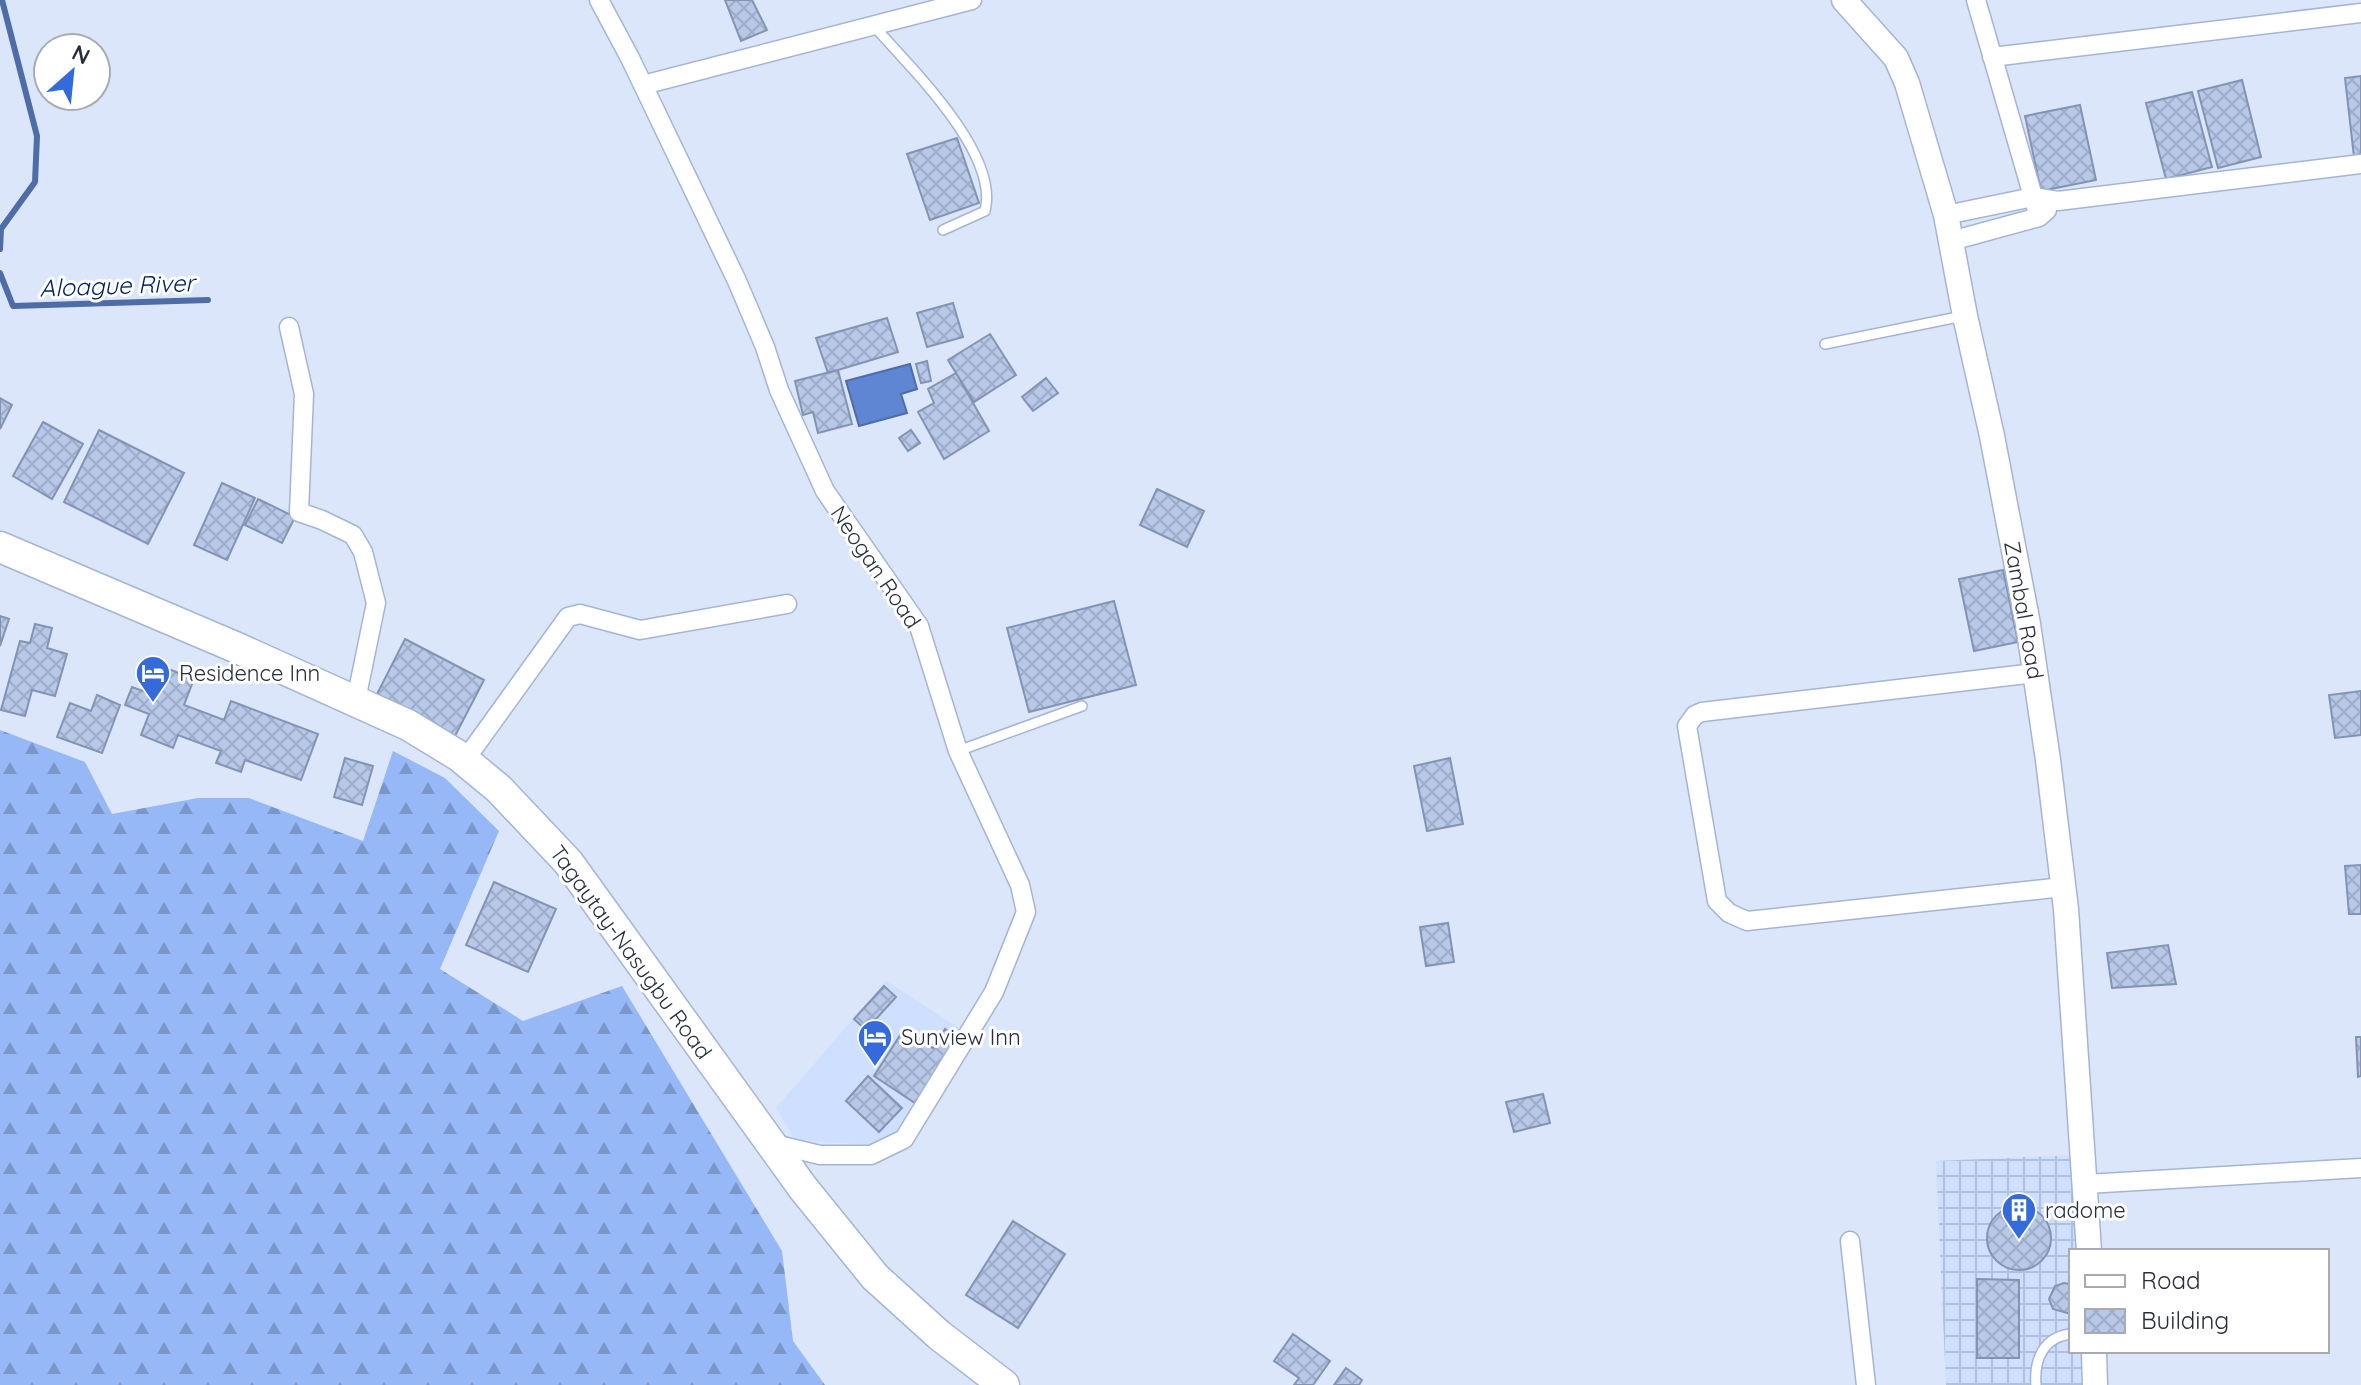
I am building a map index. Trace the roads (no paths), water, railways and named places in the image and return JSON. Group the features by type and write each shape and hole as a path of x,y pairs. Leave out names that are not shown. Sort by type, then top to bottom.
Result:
{"main road":[{"name":"Tagaytay-Nasugbu Road","path":"0,547 356,700 408,725 465,760 499,789 568,862 803,1188 875,1277 939,1335 1004,1385"}],"street":[{"name":"Neogan Road","path":"599,0 737,281 779,390 825,491 919,626 958,751 1020,885 1026,912 994,992 904,1139 871,1155 820,1155 770,1143"},
{"path":"643,85 972,0"},
{"name":"Zambal Road","path":"1844,0 1896,58 1907,83 1946,215 1992,436 2035,673 2063,887 2089,1249"},
{"path":"1976,0 2039,217"},
{"path":"1992,57 2361,13"},
{"path":"1946,215 2033,197 2058,201 2361,164"},
{"path":"1951,241 2039,217 2058,201"},
{"path":"289,327 304,394 299,512 353,535 363,552 376,603 356,700"},
{"path":"465,760 568,617 580,614 640,630 787,604"},
{"path":"2035,673 1702,712 1695,715 1687,726 1717,901 1729,913 1747,921 2063,887"},
{"path":"2086,1184 2361,1168"},
{"path":"1850,1241 1866,1385"},
{"path":"2094,1353 2095,1385"}],"lane":[{"path":"873,25 953,117 969,142 987,188 985,211 943,230"},
{"path":"1825,344 1965,316"},
{"path":"958,751 1082,706"},
{"path":"2036,1385 2034,1367 2041,1350 2059,1336 2069,1334"}],"waterway":[{"name":"Aloague River","path":"0,249 1,229 35,182 37,136 2,0"},
{"name":"Aloague River","path":"0,273 13,306 208,300"}],"place":[{"name":"Residence Inn","path":"153,704"},
{"name":"Sunview Inn","path":"875,1068"},
{"name":"radome","path":"2019,1241"}]}
